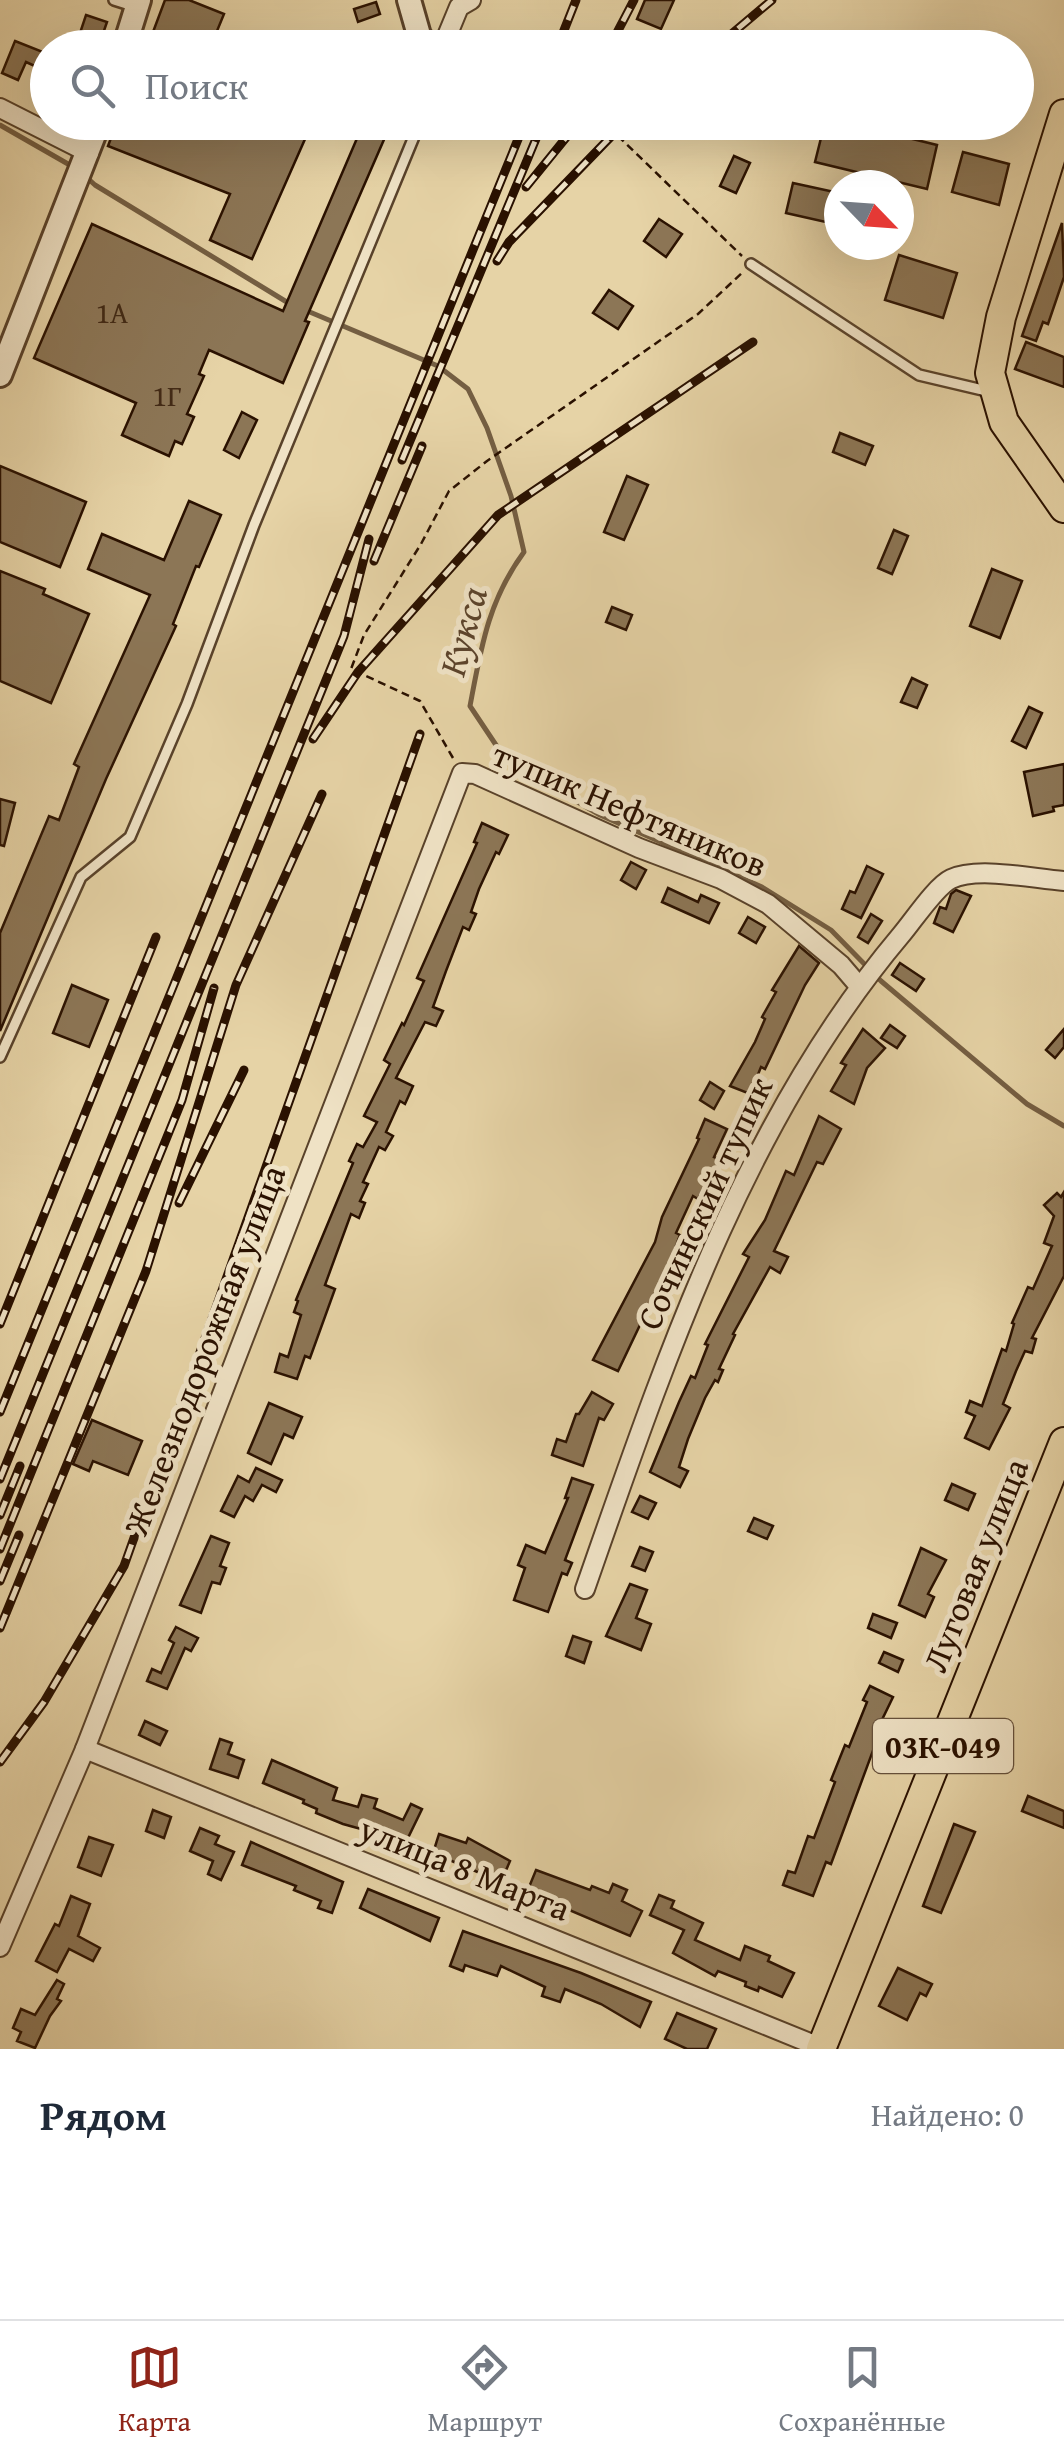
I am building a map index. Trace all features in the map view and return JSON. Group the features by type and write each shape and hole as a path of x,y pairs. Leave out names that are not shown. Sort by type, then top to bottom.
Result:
{"main road":[{"path":"1064,114 1002,317 992,383 1004,422 1064,508"},
{"name":"Луговая улица","path":"821,2049 1063,1446"}],"street":[{"path":"409,0 418,30"},
{"path":"449,30 459,7 472,0"},
{"path":"130,30 138,4"},
{"path":"0,108 30,128"},
{"path":"47,140 84,165"},
{"path":"0,375 8,330 93,140"},
{"name":"тупик Нефтяников","path":"462,774 476,774 639,848 721,880 768,904 842,965 867,976"},
{"name":"Железнодорожная улица","path":"0,1947 85,1748 462,774"},
{"name":"Сочинский тупик","path":"585,1589 666,1360 771,1127 819,1042 867,976 947,880 969,873 1064,882"},
{"name":"улица 8 Марта","path":"85,1748 821,2049"}],"lane":[{"path":"114,0 138,4"},
{"path":"0,1057 81,877 130,838 413,140"},
{"path":"750,264 919,376 992,383"}],"path":[{"path":"462,774 420,700 351,669 364,636 449,490 698,314 750,264 622,140"}],"building":[{"path":"165,0 189,0 224,14 217,30 154,30"},
{"path":"645,0 674,0 661,29 637,19"},
{"path":"376,2 380,14 358,22 354,9"},
{"path":"86,15 107,22 104,30 81,30"},
{"path":"15,41 30,47 30,64 26,62 18,80 2,73"},
{"path":"110,140 305,140 252,259 210,240 230,194 108,146"},
{"path":"356,140 384,140 305,321 309,322 283,383 209,350 199,374 204,376 187,414 194,417 182,444 175,441 169,456 122,435 136,403 34,358 92,224 283,311"},
{"path":"820,140 917,140 937,145 927,189 914,186 914,170 848,170 815,162"},
{"path":"963,152 1009,164 999,205 952,192"},
{"path":"734,156 750,163 736,193 720,186"},
{"path":"793,183 824,190 824,222 786,213"},
{"path":"659,219 682,234 666,257 644,241"},
{"path":"1062,223 1064,277 1048,324 1043,322 1036,341 1022,336"},
{"path":"897,260 914,260 957,273 943,318 885,300"},
{"path":"609,290 633,306 618,329 593,313"},
{"path":"1026,342 1064,357 1064,387 1015,369"},
{"path":"242,412 257,420 239,458 224,450"},
{"path":"840,433 873,446 865,465 833,452"},
{"path":"0,466 86,502 60,567 0,542"},
{"path":"627,476 648,485 624,540 604,532"},
{"path":"189,501 221,515 0,1031 0,933 49,816 59,820 79,767 74,764 150,595 88,569 102,534 164,560"},
{"path":"894,530 908,536 892,574 878,568"},
{"path":"992,569 1022,581 1000,638 970,626"},
{"path":"0,571 45,589 43,594 89,614 51,703 0,681"},
{"path":"612,607 632,615 626,630 606,622"},
{"path":"912,678 927,685 917,708 901,702"},
{"path":"1029,707 1042,713 1026,748 1012,741"},
{"path":"1064,764 1064,805 1033,816 1024,772"},
{"path":"0,799 15,803 4,846 0,845"},
{"path":"482,823 508,835 479,889 471,912 476,914 469,930 463,927 446,971 433,1007 443,1011 436,1026 425,1022 396,1078 413,1086 405,1104 400,1101 386,1132 393,1136 385,1150 379,1147 363,1182 368,1184 360,1201 365,1203 359,1218 351,1214 325,1285 335,1289 310,1358 305,1356 297,1379 275,1372 280,1354 288,1357 301,1315 294,1312 296,1300 353,1163 349,1161 357,1144 363,1147 377,1122 364,1116 390,1064 384,1060 424,981 417,978 477,843 474,842"},
{"path":"631,862 646,870 636,889 621,880"},
{"path":"867,866 883,874 861,918 842,909 850,891 855,893"},
{"path":"668,888 698,902 701,895 719,903 709,923 662,902"},
{"path":"956,890 971,896 953,932 934,923 940,907 946,909"},
{"path":"871,914 882,921 868,943 858,937"},
{"path":"748,917 765,927 756,943 739,933"},
{"path":"799,946 819,963 750,1094 730,1086 755,1042 765,1019 762,1017 776,992 772,990"},
{"path":"900,963 924,979 916,991 892,975"},
{"path":"72,985 108,1000 89,1047 53,1033"},
{"path":"890,1025 905,1036 897,1048 881,1038"},
{"path":"863,1029 885,1048 867,1068 854,1104 831,1091 846,1065 841,1063"},
{"path":"1064,1029 1064,1047 1055,1058 1046,1050"},
{"path":"710,1082 724,1091 714,1109 700,1100"},
{"path":"819,1116 841,1129 823,1164 817,1162 774,1251 788,1257 780,1273 770,1267 733,1334 718,1382 715,1380 705,1398 688,1439 679,1467 688,1471 680,1487 650,1472 691,1376 695,1378 708,1345 705,1344 749,1257 743,1254 765,1220 786,1171 794,1175"},
{"path":"705,1119 727,1129 714,1157 721,1160 698,1199 693,1196 676,1233 680,1235 670,1262 618,1371 593,1360 655,1242"},
{"path":"1064,1192 1064,1276 1032,1338 1036,1339 1032,1353 1025,1351 1016,1371 1003,1404 1010,1408 989,1449 965,1438 975,1416 966,1412 970,1401 982,1406 1002,1349 1006,1351 1012,1323 1052,1246 1044,1243 1054,1216 1044,1205"},
{"path":"592,1392 613,1404 604,1420 599,1418 583,1466 552,1455 557,1439 566,1442 576,1414"},
{"path":"269,1403 302,1417 293,1438 284,1434 271,1464 248,1453"},
{"path":"92,1420 142,1441 128,1475 93,1461 89,1471 73,1464"},
{"path":"256,1468 282,1480 276,1492 262,1485 253,1501 245,1496 234,1517 221,1511 238,1476 249,1482"},
{"path":"572,1478 593,1485 565,1560 572,1563 567,1575 562,1573 548,1612 514,1600 525,1568 518,1565 526,1545 545,1553 568,1498"},
{"path":"952,1484 975,1494 968,1510 945,1500"},
{"path":"640,1496 656,1503 648,1519 632,1512"},
{"path":"754,1518 773,1526 767,1539 748,1531"},
{"path":"211,1536 229,1543 220,1566 226,1568 220,1584 212,1582 201,1613 180,1605"},
{"path":"640,1547 653,1552 645,1571 632,1566"},
{"path":"921,1548 946,1560 928,1594 934,1597 925,1617 899,1605"},
{"path":"630,1584 647,1590 636,1618 651,1624 641,1650 606,1636"},
{"path":"873,1614 897,1623 891,1638 868,1628"},
{"path":"176,1627 198,1638 191,1651 185,1648 167,1689 147,1681 152,1669 161,1673 174,1643 169,1640"},
{"path":"573,1636 591,1642 584,1663 566,1656"},
{"path":"884,1652 903,1660 898,1672 879,1663"},
{"path":"870,1686 893,1697 878,1728 881,1729 831,1864 826,1862 813,1896 783,1885 788,1871 795,1873 808,1836 814,1838 835,1782 831,1780 845,1745 849,1747"},
{"path":"145,1721 167,1731 160,1745 139,1735"},
{"path":"220,1739 232,1743 228,1754 244,1760 238,1778 210,1769"},
{"path":"272,1760 337,1788 333,1800 358,1807 362,1795 377,1799 374,1808 403,1820 411,1804 422,1809 405,1844 369,1826 368,1831 343,1824 316,1813 317,1809 303,1803 304,1800 263,1783"},
{"path":"1028,1796 1064,1811 1064,1828 1022,1811"},
{"path":"153,1810 171,1817 164,1838 146,1831"},
{"path":"954,1824 975,1832 941,1913 923,1906"},
{"path":"200,1828 219,1836 215,1844 234,1852 221,1880 208,1874 213,1861 190,1851"},
{"path":"439,1834 466,1843 468,1838 510,1861 501,1882 433,1853"},
{"path":"89,1837 113,1845 101,1876 78,1867"},
{"path":"251,1842 343,1882 332,1913 318,1908 321,1901 294,1890 296,1886 242,1865"},
{"path":"536,1870 590,1890 592,1886 609,1893 613,1884 627,1890 622,1901 642,1911 630,1936 527,1892"},
{"path":"368,1889 439,1918 430,1941 360,1908"},
{"path":"659,1895 674,1901 671,1908 703,1923 695,1940 740,1960 745,1946 770,1956 768,1961 794,1973 782,1997 759,1987 758,1991 745,1986 746,1982 718,1971 715,1976 673,1953 684,1930 650,1915"},
{"path":"71,1896 90,1904 78,1936 100,1948 93,1961 69,1949 57,1972 36,1961 55,1924 59,1926"},
{"path":"463,1931 651,2002 640,2027 565,1989 560,2002 542,1996 545,1987 501,1966 497,1976 465,1965 463,1971 450,1966"},
{"path":"898,1968 932,1984 926,1996 920,1993 907,2020 879,2006"},
{"path":"57,1980 64,1984 57,1999 61,2001 35,2048 17,2041 21,2032 13,2028 21,2009 35,2015"},
{"path":"677,2013 716,2029 707,2049 687,2049 665,2039"}],"waterway":[{"name":"Кукса","path":"0,125 75,168"},
{"name":"Кукса","path":"84,175 290,304"},
{"name":"Кукса","path":"305,310 438,366 468,389 487,428 511,496 524,552 494,607 470,706 498,748 540,780 600,815 762,887 831,930 881,981 1027,1104 1064,1126"}],"railway":[{"path":"564,30 576,0"},
{"path":"618,30 634,0"},
{"path":"736,30 772,0"},
{"path":"0,1412 518,140"},
{"path":"402,460 535,140"},
{"path":"526,187 564,140"},
{"path":"497,261 509,242 608,140"},
{"path":"313,739 358,672 498,515 753,342"},
{"path":"374,561 422,446"},
{"path":"0,1479 344,636 369,539"},
{"path":"0,1762 44,1702 124,1566 420,734"},
{"path":"0,1628 146,1271 236,985 322,794"},
{"path":"0,1324 156,937"},
{"path":"0,1549 182,1100 214,988"},
{"path":"179,1203 244,1070"},
{"path":"0,1515 20,1466"},
{"path":"0,1581 19,1535"}]}
